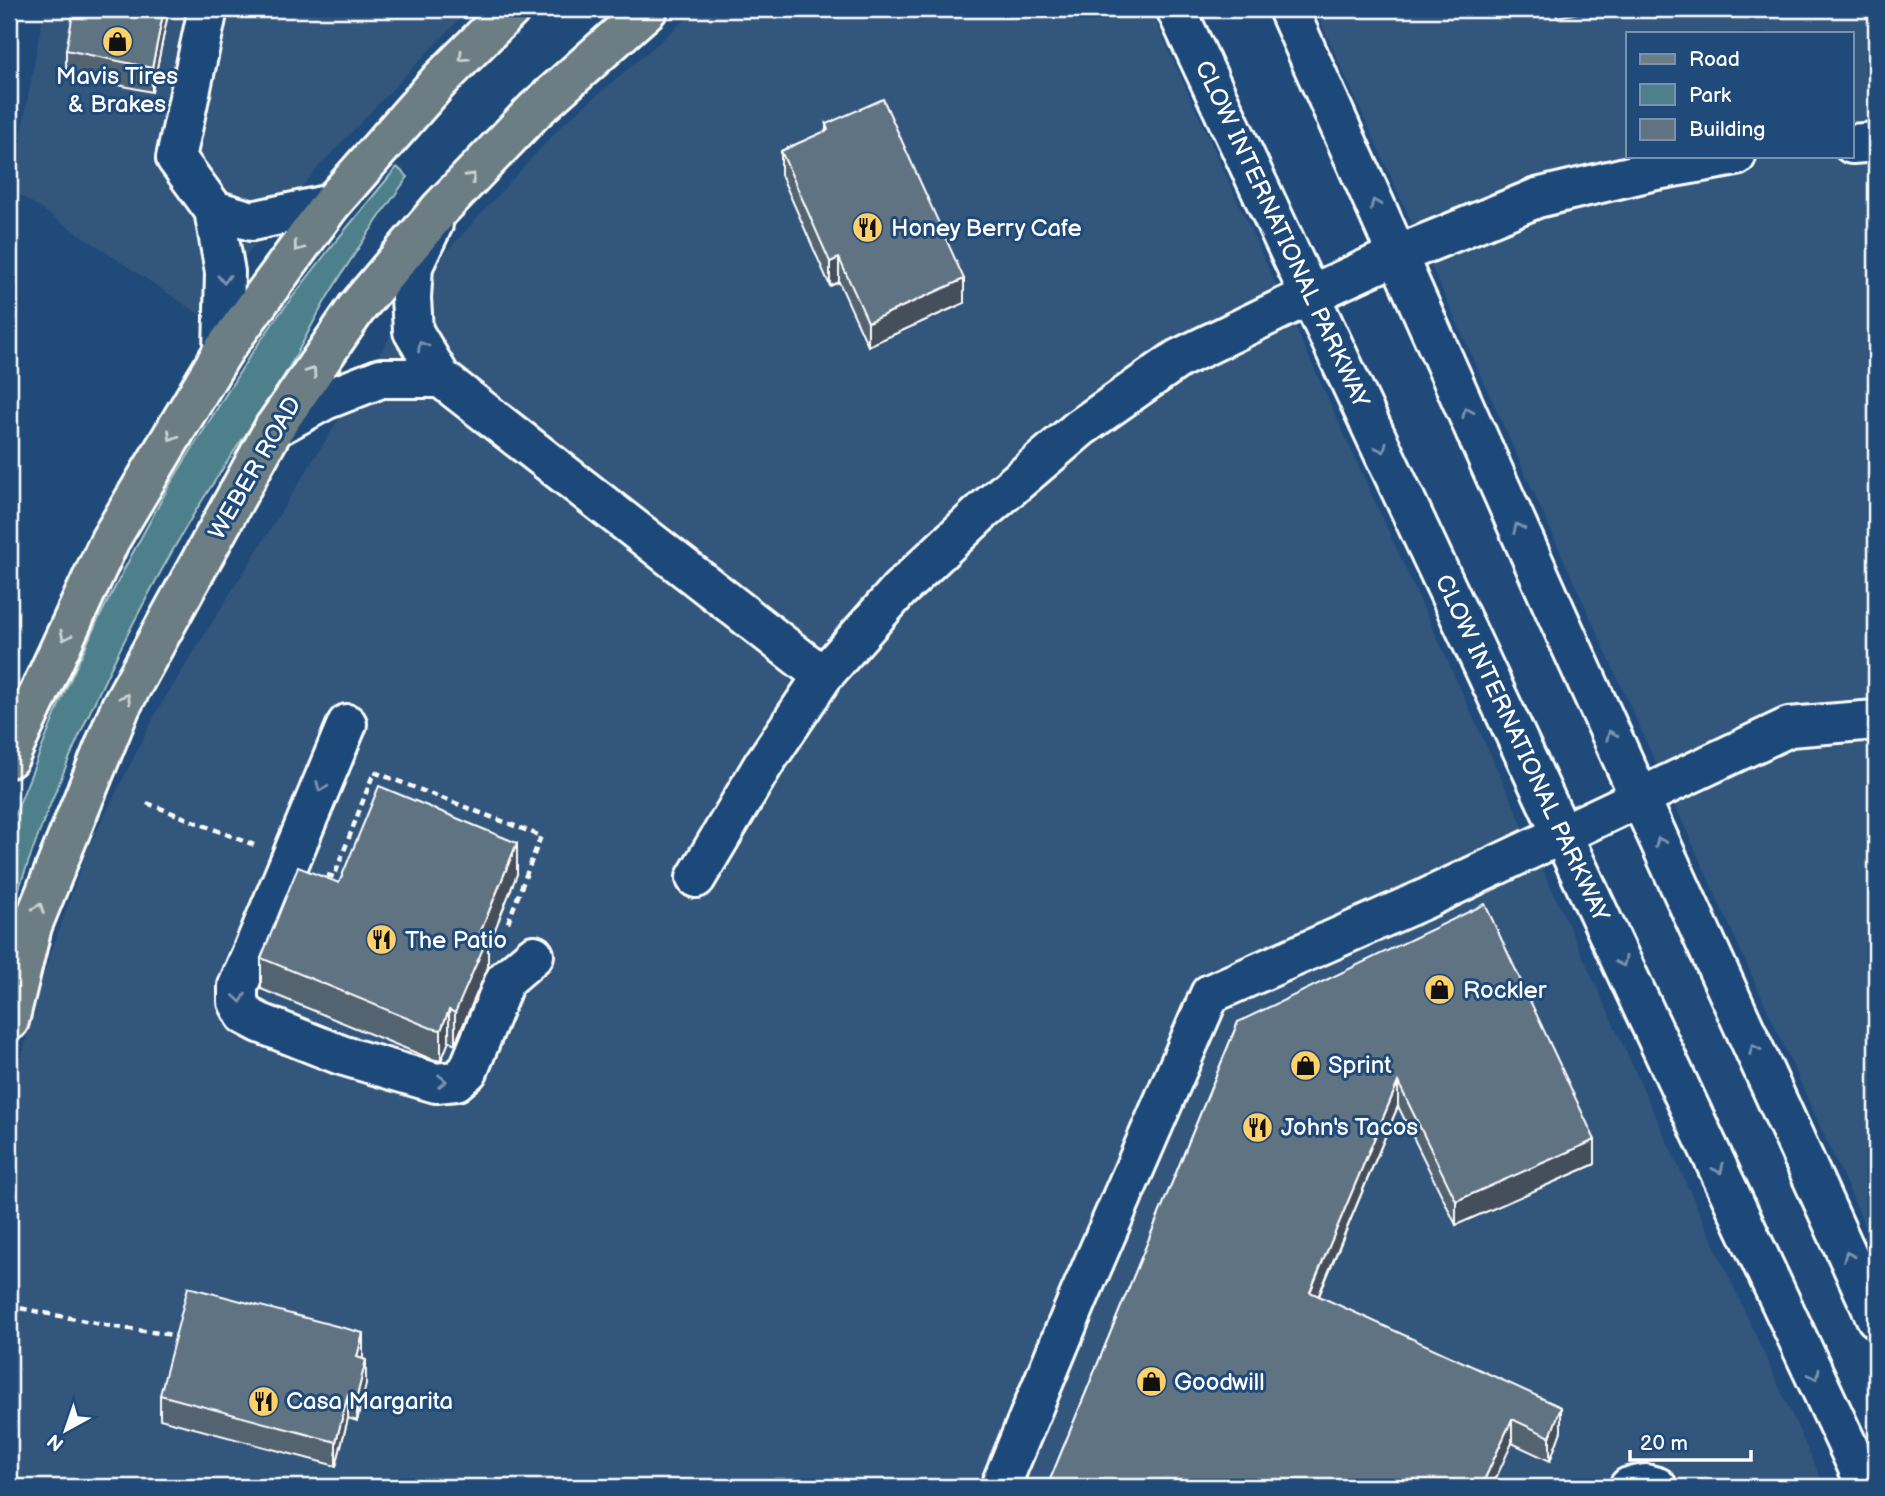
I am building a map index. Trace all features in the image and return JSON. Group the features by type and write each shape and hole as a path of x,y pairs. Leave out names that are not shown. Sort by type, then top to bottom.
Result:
{"main road":[{"path":"9,758 110,540 223,351 331,204 440,80 512,9"},
{"name":"WEBER ROAD","path":"9,1021 32,926 121,706 274,428 356,309 440,209 535,110 648,9"}],"street":[{"path":"208,9 176,158 214,211 225,272 223,351"},
{"name":"CLOW INTERNATIONAL PARKWAY","path":"1176,9 1867,1487"},
{"path":"1288,9 1876,1318"},
{"path":"1854,144 1876,142"},
{"path":"696,878 762,765 823,676 899,590 984,511 1080,428 1178,359 1397,255 1537,198 1651,171 1725,158"},
{"path":"214,211 252,221 331,204"},
{"path":"440,209 413,266 411,298 413,331 441,378 823,676"},
{"path":"274,428 325,400 381,378 441,378"},
{"path":"1000,1487 1210,994 1425,899 1789,727 1876,720"},
{"path":"347,724 239,986 238,1002 245,1015 341,1055 436,1083 456,1081 468,1071 505,980 534,955"},
{"path":"1629,1487 1646,1484 1657,1487"}],"path":[{"path":"147,803 334,877 374,772 541,836 506,927"},
{"path":"9,1306 116,1327 181,1336"}],"shaded area":[{"path":"44,9 469,9 321,164 199,314 11,189"},
{"path":"698,9 1150,9 1825,1487 9,1487 9,1103 43,976 87,850 157,711 436,263 561,126"},
{"path":"1315,9 1876,9 1876,1250"}],"green space":[{"path":"397,167 408,177 328,296 286,373 189,522 136,617 66,765 9,918 9,829 64,693 131,556 169,486 249,357 331,247"}],"building":[{"name":"Mavis Tires & Brakes","path":"74,9 164,9 152,68 66,50"},
{"name":"Honey Berry Cafe","path":"883,99 964,279 868,322 839,258 830,262 781,151 828,130 826,124"},
{"name":"The Patio","path":"379,786 517,843 480,933 488,937 455,1013 449,1010 441,1030 261,958 298,867 339,883"},
{"path":"1485,904 1595,1140 1456,1201 1398,1082 1310,1292 1561,1407 1550,1437 1512,1419 1481,1487 1047,1487 1238,1022"},
{"name":"Casa Margarita","path":"188,1287 363,1333 357,1357 366,1360 357,1396 348,1394 336,1442 160,1395"}],"place":[{"name":"Mavis Tires & Brakes","path":"117,42"},
{"name":"Honey Berry Cafe","path":"868,228"},
{"name":"The Patio","path":"382,940"},
{"name":"Rockler","path":"1440,990"},
{"name":"Sprint","path":"1305,1065"},
{"name":"John's Tacos","path":"1258,1127"},
{"name":"Goodwill","path":"1151,1382"},
{"name":"Casa Margarita","path":"263,1401"}]}
